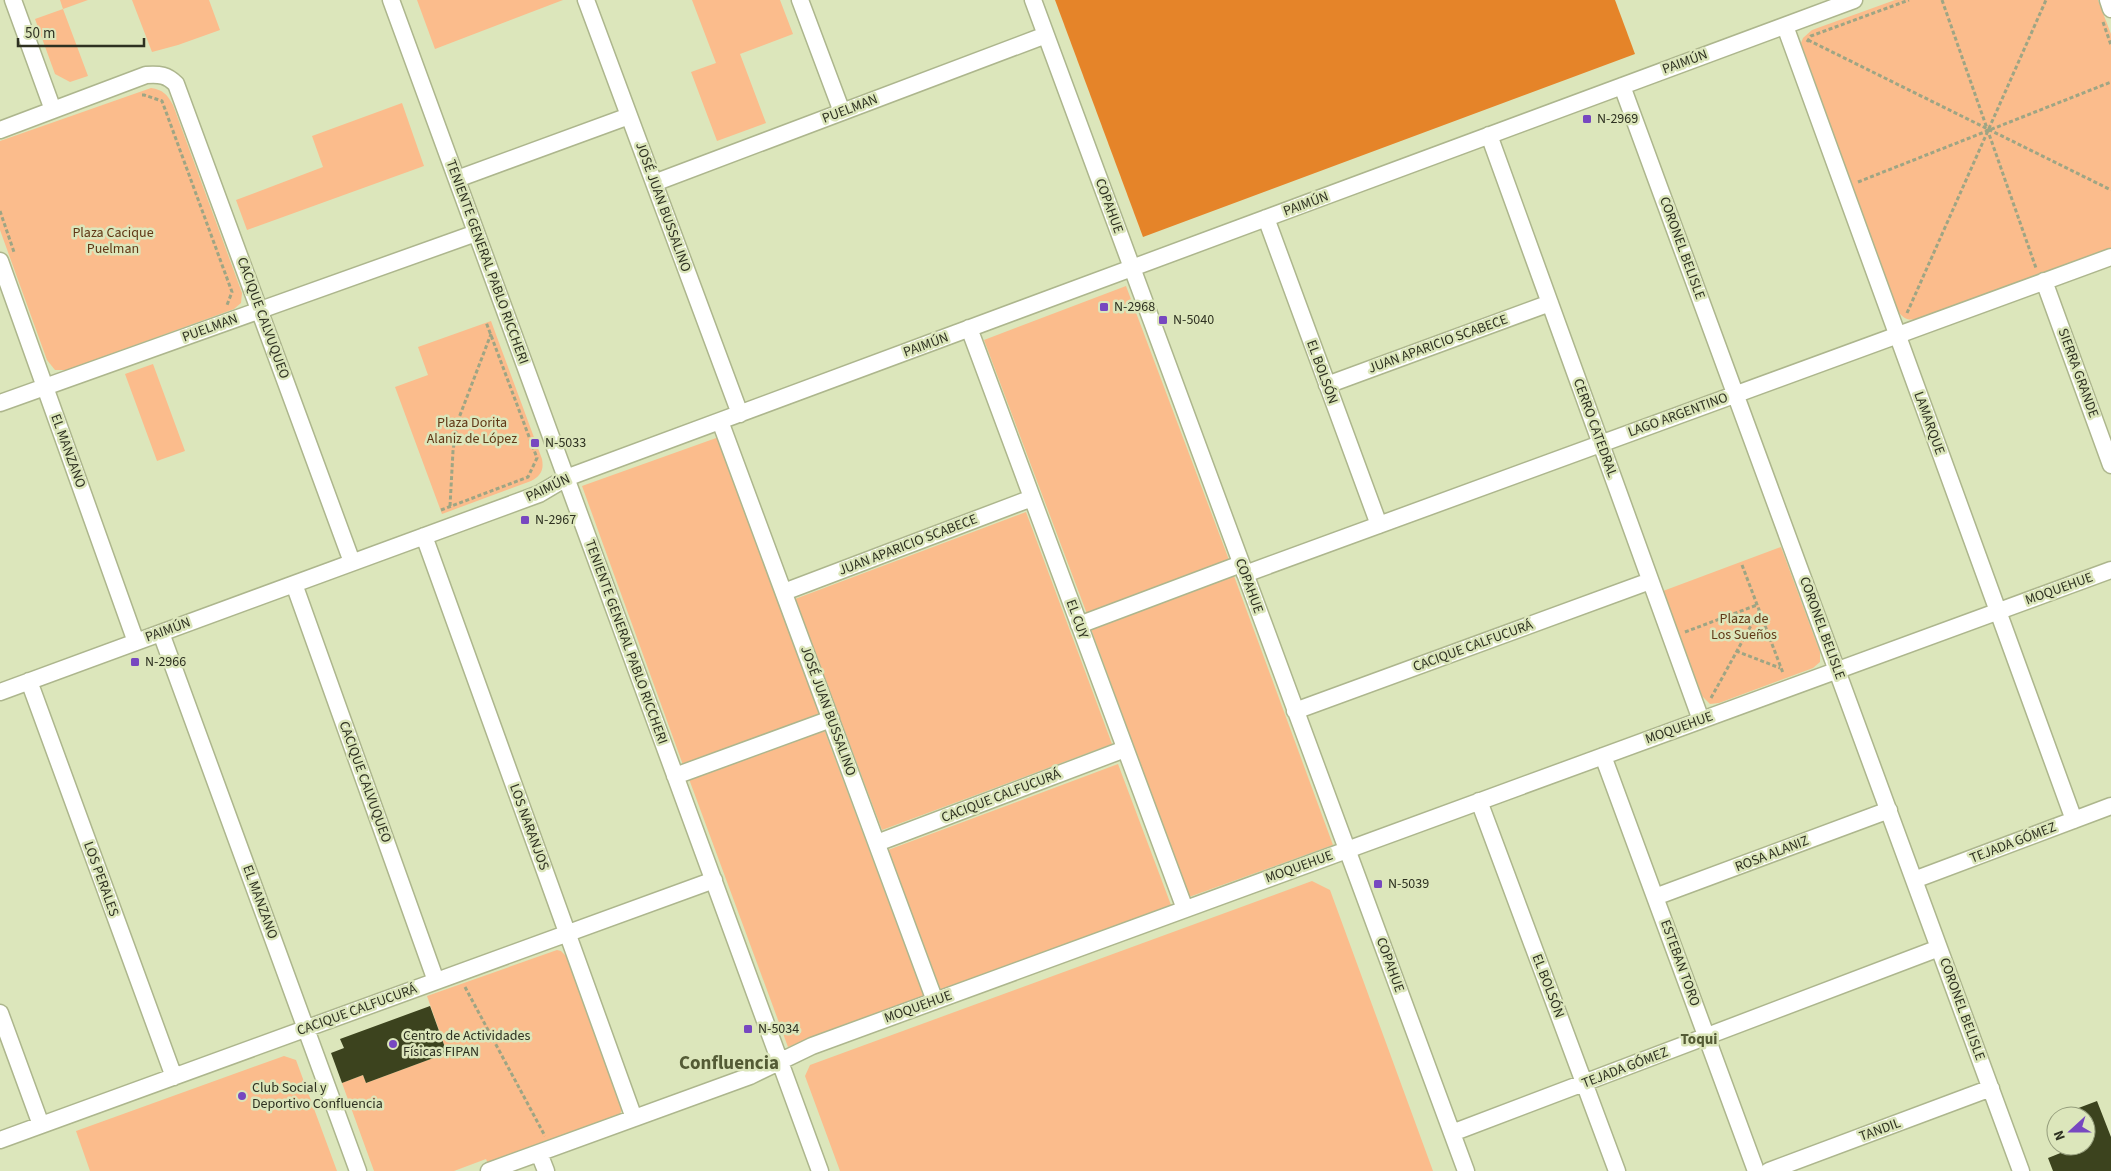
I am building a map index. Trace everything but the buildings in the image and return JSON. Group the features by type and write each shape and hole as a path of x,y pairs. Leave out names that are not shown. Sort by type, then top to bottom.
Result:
{"street":[{"path":"0,130 53,110 13,0"},
{"name":"TENIENTE GENERAL PABLO RICCHERI","path":"391,0 820,1171"},
{"name":"JOSÉ JUAN BUSSALINO","path":"586,0 740,414"},
{"path":"800,0 842,112"},
{"name":"COPAHUE","path":"1033,0 1466,1171"},
{"name":"PAIMÚN","path":"0,692 539,494 566,478 1854,0"},
{"path":"2108,0 2111,9"},
{"name":"LAMARQUE","path":"1785,26 2074,820"},
{"name":"PUELMAN","path":"654,183 1046,35"},
{"name":"CACIQUE CALVUQUEO","path":"53,110 146,75 158,74 169,76 176,84 352,562"},
{"name":"CORONEL BELISLE","path":"1622,86 2021,1171"},
{"path":"457,179 629,116"},
{"name":"CERRO CATEDRAL","path":"1489,136 1701,720"},
{"name":"EL BOLSÓN","path":"1266,218 1379,525"},
{"name":"PUELMAN","path":"0,403 476,233"},
{"name":"LAGO ARGENTINO","path":"1079,625 1379,525 1897,335 2040,276 2111,257"},
{"name":"EL MANZANO","path":"0,261 136,642"},
{"name":"SIERRA GRANDE","path":"2040,276 2111,465"},
{"name":"JUAN APARICIO SCABECE","path":"1327,385 1550,303"},
{"name":"EL CUY","path":"969,328 1185,909"},
{"name":"JOSÉ JUAN BUSSALINO","path":"720,421 935,1001"},
{"name":"JUAN APARICIO SCABECE","path":"784,592 1032,498"},
{"name":"LOS NARANJOS","path":"424,536 634,1118"},
{"name":"MOQUEHUE","path":"489,1171 543,1147 634,1118 750,1076 812,1046 2111,570"},
{"name":"CACIQUE CALFUCURÁ","path":"1295,711 1650,581"},
{"name":"CACIQUE CALVUQUEO","path":"294,584 436,981"},
{"name":"EL MANZANO","path":"161,633 358,1171"},
{"name":"LOS PERALES","path":"29,681 174,1077"},
{"path":"676,776 831,719"},
{"name":"CACIQUE CALFUCURÁ","path":"877,843 1125,749"},
{"name":"ESTEBAN TORO","path":"1603,756 1756,1171"},
{"name":"EL BOLSÓN","path":"1479,801 1617,1171"},
{"name":"TEJADA GÓMEZ","path":"1914,880 2111,806"},
{"name":"ROSA ALANIZ","path":"1655,897 1889,810"},
{"name":"CACIQUE CALFUCURÁ","path":"0,1140 714,880"},
{"name":"TEJADA GÓMEZ","path":"1452,1133 1939,948"},
{"path":"0,1013 41,1125"},
{"name":"TANDIL","path":"1769,1171 1991,1088"},
{"path":"543,1147 546,1171"}],"path":[{"path":"1806,45 1811,36 1909,0"},
{"path":"1942,0 2040,276"},
{"path":"1911,316 1905,313 2046,0"},
{"path":"1808,40 1988,131 2111,190"},
{"path":"1859,192 1856,182 2111,82"},
{"path":"135,98 144,94 162,101 232,292 226,307"},
{"path":"0,211 16,257"},
{"path":"441,510 528,477 536,458 486,322"},
{"path":"450,506 453,451 457,423 491,334"},
{"path":"1742,565 1783,674"},
{"path":"1683,633 1757,605"},
{"path":"1716,700 1709,697 1759,610"},
{"path":"1736,651 1781,669"},
{"path":"1775,677 1790,671"},
{"path":"459,989 474,983"},
{"path":"465,986 543,1147"}],"green space":[{"path":"60,0 88,0 63,9"},
{"path":"132,0 209,0 220,30 152,52"},
{"path":"417,0 563,0 435,49"},
{"path":"692,0 780,0 793,34 740,54 766,123 717,141 691,72 716,63"},
{"path":"1895,0 2098,0 2111,34 2111,248 1916,319 1910,320 1899,313 1801,43 1803,38 1812,30"},
{"path":"63,9 88,76 70,82 55,74 35,19"},
{"name":"Plaza Cacique Puelman","path":"151,88 164,93 173,105 242,293 241,303 234,309 67,370 55,370 47,360 0,230 0,141"},
{"path":"402,103 424,166 247,230 236,200 323,167 312,136"},
{"path":"1126,286 1229,560 1087,614 984,340"},
{"name":"Plaza Dorita Alaniz de López","path":"491,321 543,466 539,475 531,481 442,514 395,387 428,375 418,347"},
{"path":"153,364 185,451 157,461 125,374"},
{"path":"719,437 820,716 683,765 582,486"},
{"path":"1026,512 1112,744 882,830 795,599"},
{"name":"Plaza de Los Sueños","path":"1781,547 1820,652 1820,662 1813,668 1719,703 1710,704 1702,696 1663,591"},
{"path":"1234,576 1333,845 1189,897 1091,629"},
{"path":"824,729 924,997 788,1047 689,779"},
{"path":"1118,764 1171,905 941,991 888,850"},
{"path":"1312,881 1330,890 1433,1171 840,1171 805,1076 810,1065"},
{"path":"557,950 567,957 622,1105 619,1117 489,1166 486,1159 454,1171 374,1171 342,1083 363,1075 366,1083 447,1053 427,996"},
{"name":"Club Social y Deportivo Confluencia","path":"284,1056 296,1060 337,1171 90,1171 76,1131"}],"shaded area":[{"path":"1055,0 1615,0 1635,54 1143,237"}],"place":[{"name":"N-2969","path":"1587,119"},
{"name":"N-2968","path":"1104,307"},
{"name":"N-5040","path":"1163,320"},
{"name":"N-5033","path":"535,443"},
{"name":"N-2967","path":"525,520"},
{"name":"N-2966","path":"135,662"},
{"name":"N-5039","path":"1378,884"},
{"name":"N-5034","path":"748,1029"},
{"name":"Centro de Actividades Físicas FIPAN","path":"393,1044"},
{"name":"Club Social y Deportivo Confluencia","path":"242,1096"}],"district":[{"name":"Toqui","path":"1699,1039"},
{"name":"Confluencia","path":"729,1063"}]}
